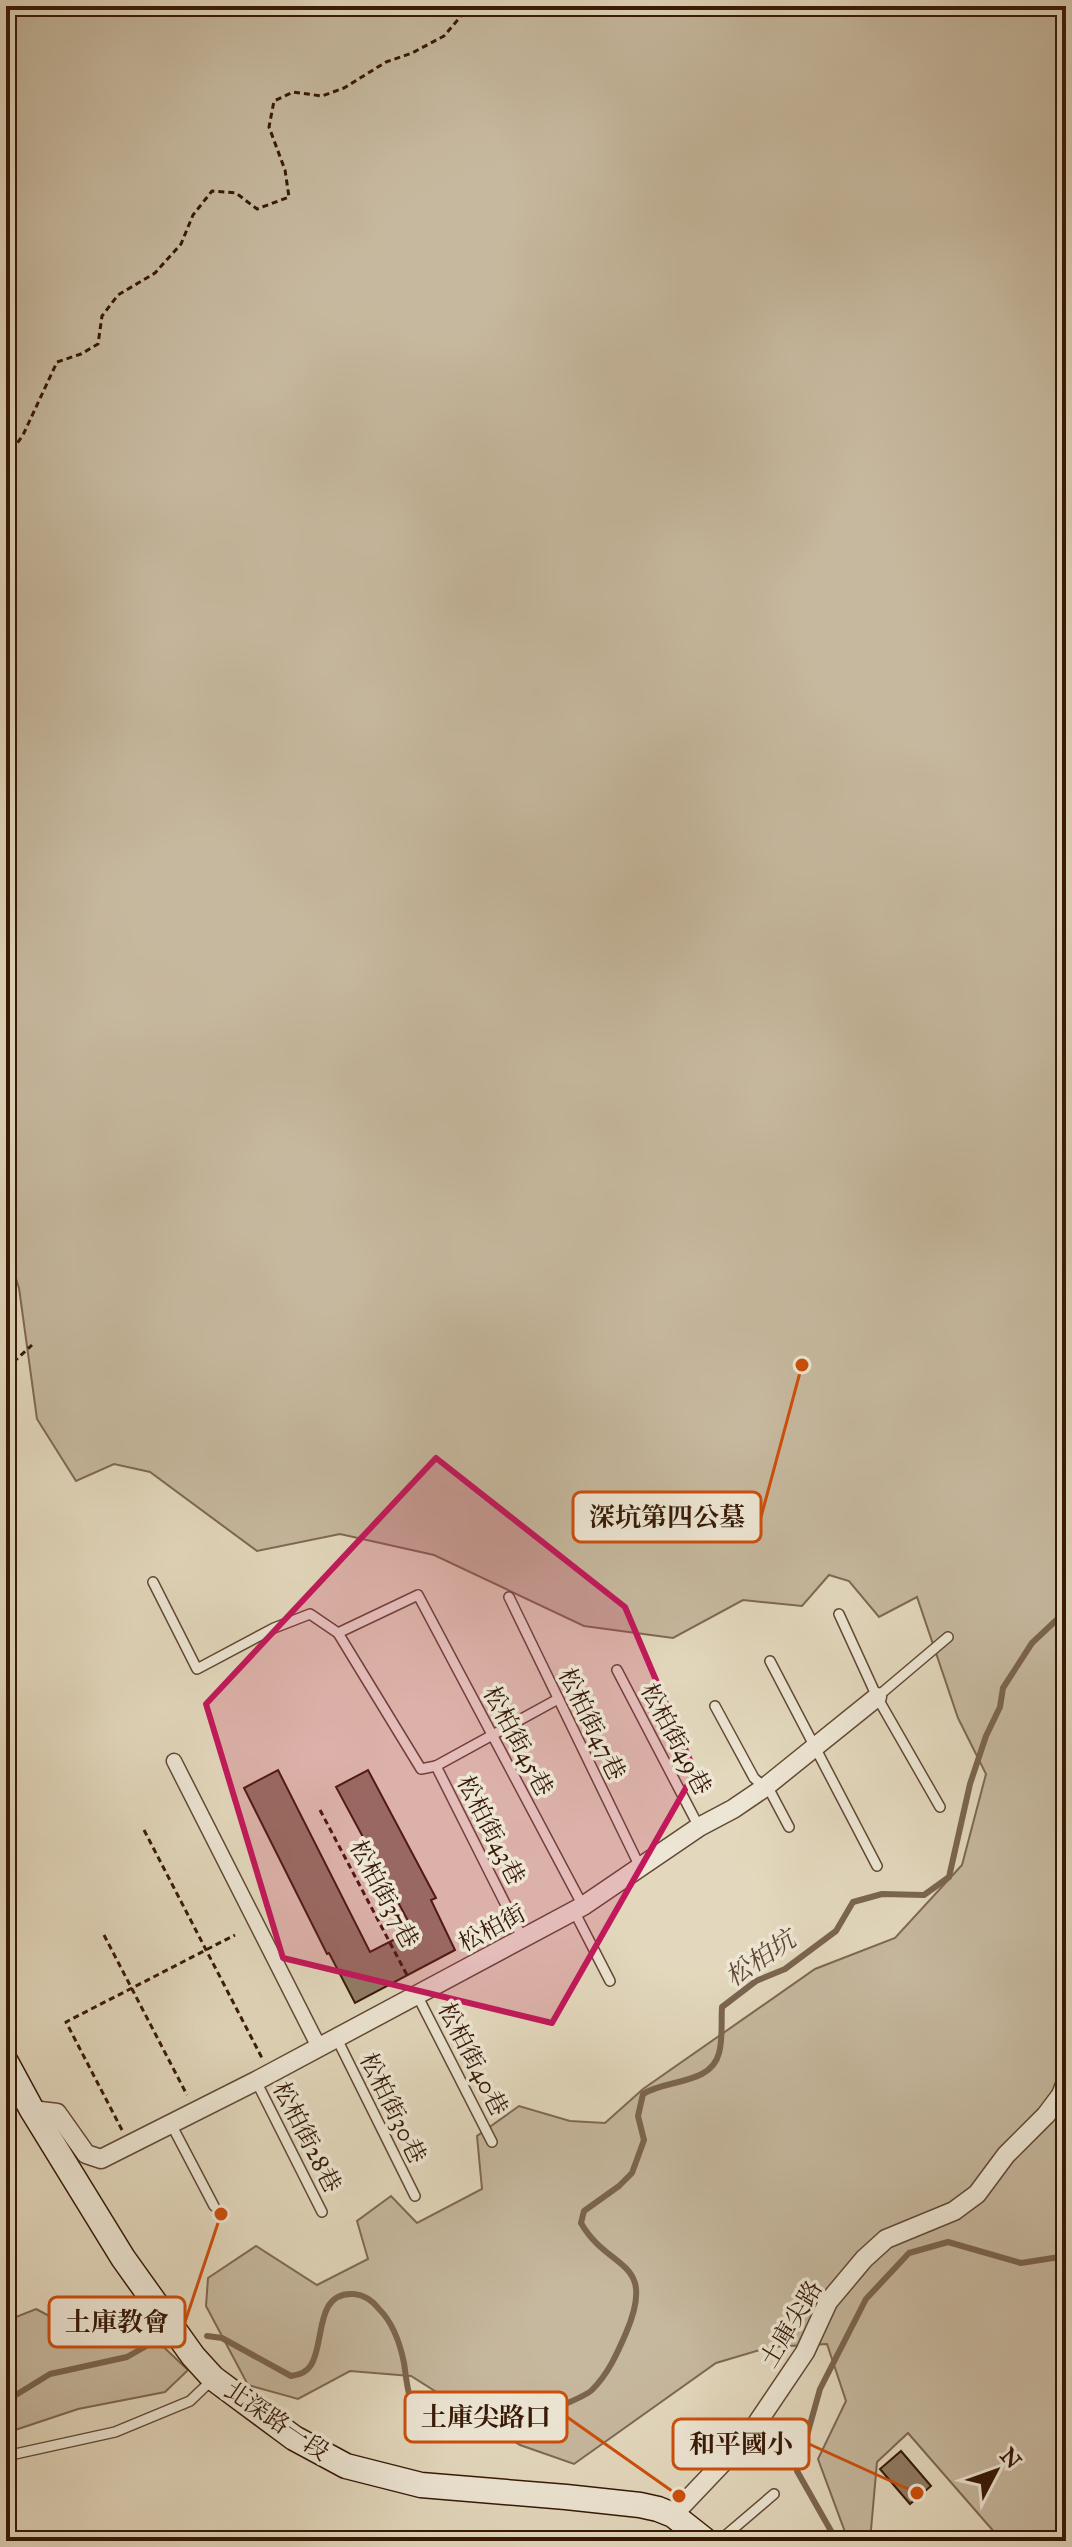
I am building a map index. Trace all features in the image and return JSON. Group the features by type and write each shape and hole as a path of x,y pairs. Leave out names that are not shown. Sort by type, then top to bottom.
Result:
{"main road":[{"name":"北深路一段","path":"6,2062 123,2258 185,2345 213,2378 294,2438 346,2466 421,2485 640,2505 673,2515 706,2541"}],"street":[{"name":"松柏街","path":"32,2110 57,2113 86,2154 101,2159 263,2077 578,1908 699,1827 764,1788 877,1697"},
{"path":"174,1761 319,2047"},
{"name":"土庫尖路","path":"673,2515 749,2435 805,2352 828,2302 864,2259 886,2239 954,2211 977,2194 1006,2155 1046,2115 1061,2095 1066,2082"}],"lane":[{"path":"153,1582 197,1669 274,1628 310,1614 338,1633"},
{"name":"松柏街45巷","path":"338,1633 418,1595 493,1735 578,1908 610,1981"},
{"name":"松柏街47巷","path":"509,1597 640,1868"},
{"path":"839,1614 877,1697 940,1807"},
{"name":"松柏街43巷","path":"338,1633 421,1769 436,1766 523,1939"},
{"name":"松柏街","path":"877,1697 948,1637"},
{"path":"770,1661 877,1866"},
{"name":"松柏街49巷","path":"617,1670 699,1827"},
{"path":"436,1766 558,1699"},
{"path":"715,1706 754,1778 771,1793 789,1827"},
{"name":"松柏街40巷","path":"417,1995 492,2142"},
{"name":"松柏街30巷","path":"336,2037 415,2196"},
{"name":"松柏街28巷","path":"263,2077 322,2212"},
{"path":"171,2123 214,2206"},
{"path":"6,2456 115,2432 190,2401 213,2378"},
{"path":"719,2541 774,2494"}],"path":[{"path":"6,459 23,435 57,362 98,344 102,316 118,295 155,273 181,244 193,215 212,191 236,193 257,209 289,197 285,170 269,127 274,101 293,92 322,96 344,88 386,62 412,53 444,36 474,6"},
{"path":"6,1369 32,1345"},
{"name":"松柏街37巷","path":"320,1810 417,1995"},
{"path":"144,1830 206,1950 263,2077"},
{"path":"104,1935 195,2111"},
{"path":"129,2144 66,2022 235,1935"}],"highlighted area":[{"path":"436,1458 625,1607 695,1772 552,2023 283,1958 206,1704"}],"shaded area":[{"path":"6,6 1066,6 1066,2541 1002,2541 908,2433 877,2462 870,2541 840,2541 845,2532 818,2459 846,2401 827,2344 770,2347 716,2363 574,2464 520,2445 411,2376 350,2371 298,2399 248,2385 206,2306 208,2278 256,2246 317,2285 368,2259 357,2221 391,2196 417,2223 482,2189 477,2136 519,2106 570,2121 605,2123 643,2089 815,1969 895,1938 962,1865 986,1774 958,1718 917,1597 879,1617 849,1581 829,1575 802,1606 743,1600 673,1638 584,1626 434,1555 340,1534 257,1551 150,1472 114,1464 76,1481 37,1419 19,1288 6,1248"},
{"path":"36,2309 97,2341 139,2324 188,2370 165,2392 78,2409 6,2433 6,2321"}],"building":[{"path":"278,1770 370,1952 413,1930 336,1787 368,1770 436,1898 431,1900 455,1950 355,2003 327,1954 244,1788"},
{"path":"901,2451 931,2486 910,2504 880,2469"}],"waterway":[{"name":"松柏坑","path":"207,2336 222,2338 291,2376 297,2375 311,2365 323,2320 332,2301 341,2295 354,2294 371,2301 388,2321 400,2348 411,2400 418,2414 431,2422 464,2427 508,2426 592,2390 623,2341 634,2309 636,2291 633,2278 626,2268 604,2250 581,2223 584,2211 632,2173 644,2140 638,2116 643,2094 707,2071 719,2053 722,2007 756,1981 785,1969 836,1931 853,1902 882,1894 924,1895 949,1877 970,1784 986,1736 1000,1707 1003,1688 1032,1643 1066,1611"},
{"path":"832,2541 835,2538 797,2471 820,2389 866,2299 909,2253 948,2242 1021,2263 1066,2256"},
{"name":"松柏坑","path":"6,2401 50,2374 127,2357 155,2341"}],"place":[{"name":"深坑第四公墓","path":"802,1365"},
{"name":"土庫教會","path":"221,2214"},
{"name":"和平國小","path":"917,2493"},
{"name":"土庫尖路口","path":"679,2496"}]}
